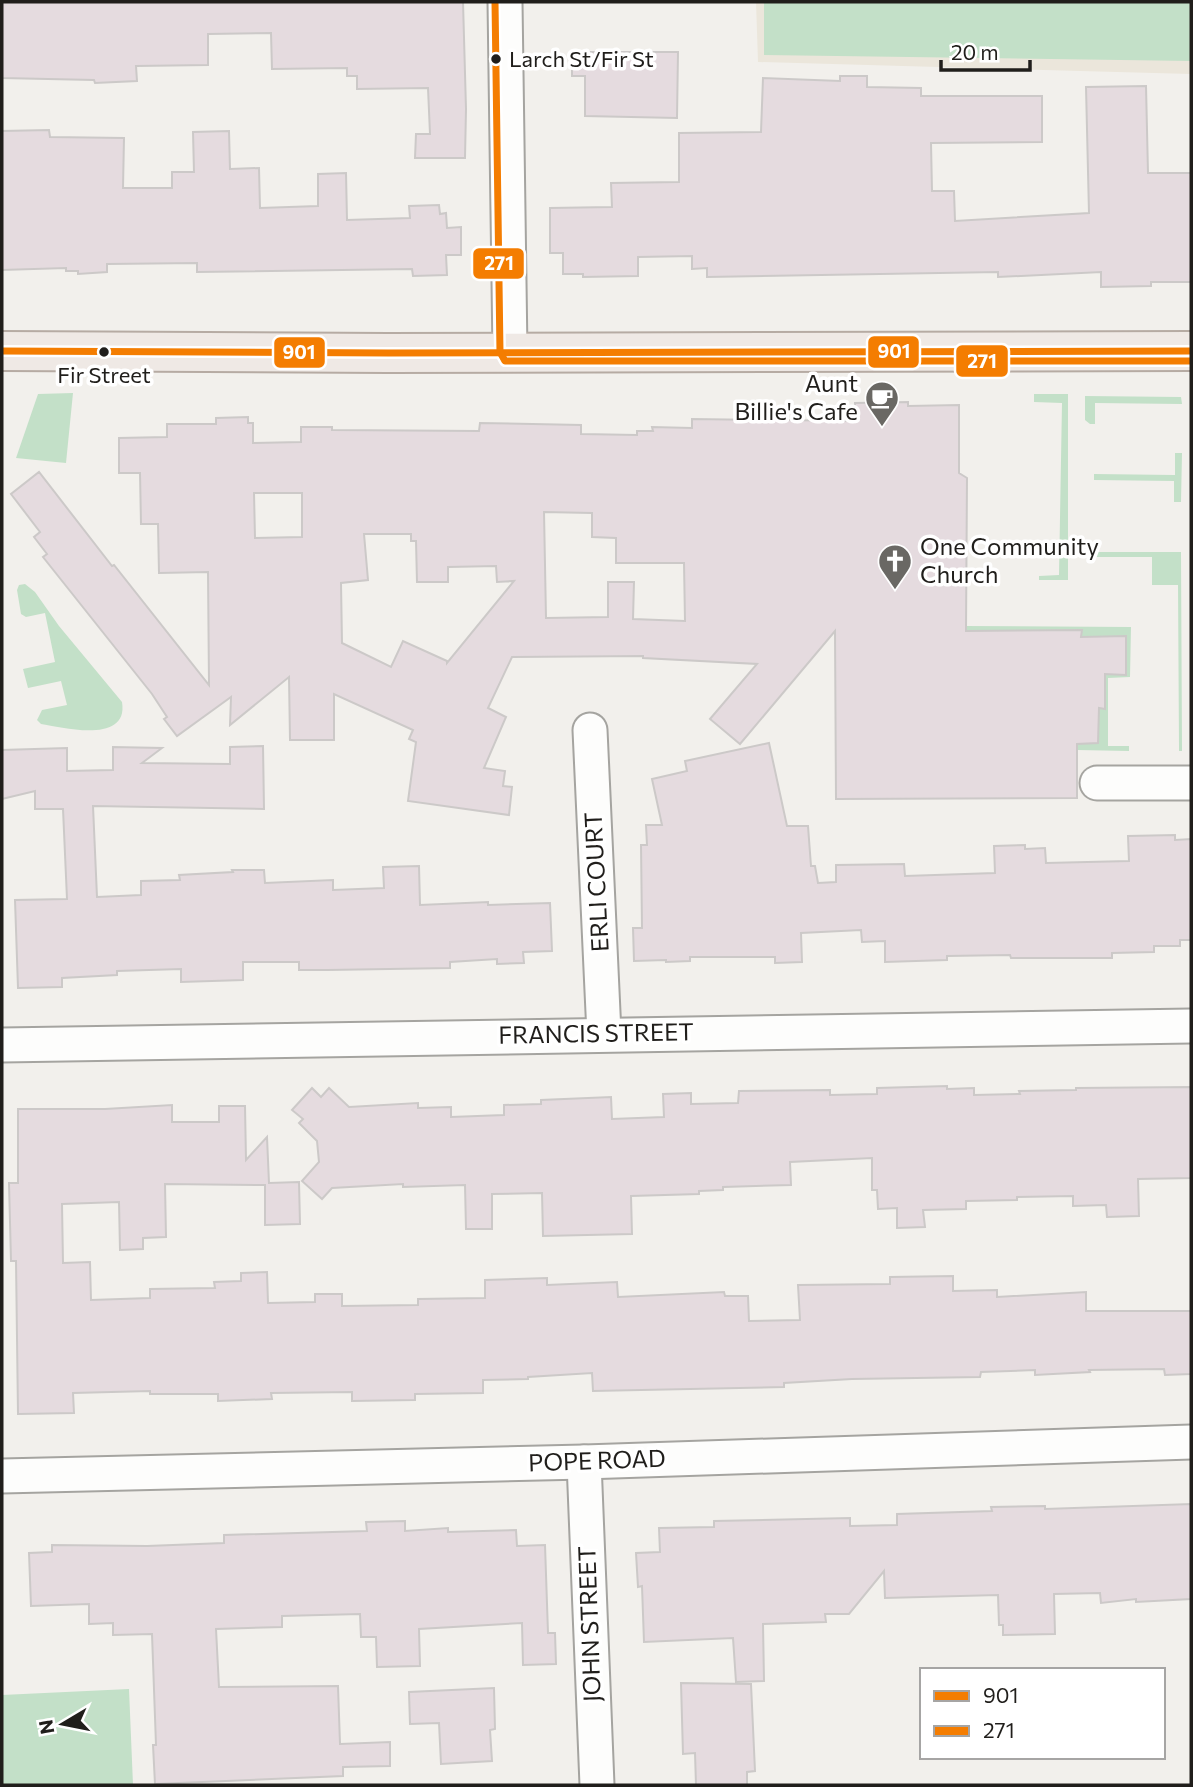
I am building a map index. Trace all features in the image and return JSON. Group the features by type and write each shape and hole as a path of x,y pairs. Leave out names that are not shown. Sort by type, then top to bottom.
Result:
{"main road":[{"path":"2,351 1191,351"}],"street":[{"path":"505,2 510,352"},
{"name":"ERLI COURT","path":"590,730 604,1034"},
{"path":"1097,783 1191,783"},
{"name":"FRANCIS STREET","path":"2,1045 1191,1026"},
{"name":"POPE ROAD","path":"2,1476 584,1462 1191,1442"},
{"name":"JOHN STREET","path":"584,1462 597,1785"}],"shaded area":[{"path":"756,2 1191,2 1191,74 758,62"}],"green space":[{"path":"764,2 1191,2 1191,61 764,55"},
{"path":"73,393 66,463 16,458 38,394"},
{"path":"1034,394 1068,394 1068,580 1039,580 1039,576 1059,575 1062,403 1034,402"},
{"path":"1085,396 1181,397 1182,404 1095,403 1095,424 1090,424 1085,420"},
{"path":"1175,453 1182,453 1181,502 1174,502 1174,481 1094,480 1094,474 1175,475"},
{"path":"1094,552 1181,552 1182,751 1179,751 1178,585 1152,585 1152,557 1094,557"},
{"path":"25,584 35,592 59,626 122,702 121,715 116,724 106,728 79,730 41,724 37,720 42,710 67,705 61,681 28,688 23,669 55,662 45,613 26,617 21,614 17,590 19,585"},
{"path":"964,626 1131,627 1130,677 1108,678 1108,746 1129,746 1129,751 1077,750 1078,744 1098,743 1099,708 1104,709 1105,674 1126,674 1127,636 1081,637 1081,630 959,631"},
{"path":"129,1689 133,1785 2,1785 2,1695"}],"building":[{"path":"2,2 463,2 465,158 415,158 416,134 430,134 428,88 357,89 357,76 347,76 347,68 272,69 271,33 208,34 208,65 136,66 137,81 95,83 94,80 2,78"},
{"path":"572,52 678,52 677,118 585,116 585,76 572,76"},
{"path":"840,76 867,76 867,87 921,88 921,96 1042,96 1042,142 931,143 932,191 954,191 955,221 1089,213 1086,87 1146,86 1148,173 1191,173 1191,282 1151,282 1151,286 1101,287 1101,272 998,277 998,272 707,277 707,268 692,269 692,256 638,257 638,276 583,277 583,274 563,274 563,253 550,253 550,208 612,207 611,183 679,182 679,133 761,132 763,78 840,81"},
{"path":"49,130 50,137 124,138 123,188 172,188 172,172 194,172 193,132 229,131 230,169 259,168 260,208 318,206 318,174 346,173 347,220 410,218 409,206 439,205 440,214 446,213 447,228 461,227 461,255 446,255 447,275 413,276 412,269 197,272 197,263 107,264 107,272 78,274 78,271 66,271 66,268 2,270 2,131"},
{"path":"855,403 959,405 959,473 967,478 966,631 1082,630 1081,637 1126,636 1126,675 1105,674 1105,709 1099,708 1098,743 1077,744 1077,798 836,799 835,631 740,744 710,719 757,664 643,656 512,657 488,708 506,717 484,768 505,771 503,786 512,787 509,815 408,801 416,742 409,739 413,730 334,694 334,740 290,740 289,677 230,725 231,697 177,736 164,719 167,717 152,694 43,557 47,554 34,537 40,532 11,494 39,472 209,685 208,572 159,573 158,524 141,524 140,473 119,473 119,438 167,437 167,424 216,424 216,418 248,417 248,423 253,423 253,443 301,442 301,427 332,427 332,430 479,431 480,423 581,425 581,434 637,435 637,431 653,431 652,427 692,428 692,419 855,421","holes":["254,493 302,493 302,537 255,538","544,512 592,513 592,537 616,538 616,563 684,563 685,621 633,619 634,582 608,582 608,617 546,618","364,534 411,534 411,541 416,541 417,582 448,582 448,567 496,566 497,582 514,581 447,663 403,641 391,667 342,643 341,583 368,580"]},
{"path":"769,743 787,826 808,826 811,866 815,866 818,883 836,882 836,865 904,864 905,876 995,873 994,846 1025,845 1025,849 1045,848 1046,863 1129,861 1128,836 1175,835 1175,840 1191,839 1191,940 1180,940 1180,946 1154,946 1154,952 1112,953 1112,958 947,956 947,960 885,962 885,941 862,942 861,930 801,933 802,962 775,963 775,957 690,957 690,961 634,961 633,928 642,928 641,845 647,845 646,825 662,825 652,779 687,771 685,761"},
{"path":"263,746 264,809 93,806 97,897 141,895 141,881 180,880 179,875 233,872 232,870 264,870 265,883 333,880 333,890 384,888 383,867 419,866 420,905 550,903 552,951 523,952 524,963 497,964 497,959 450,962 450,968 299,970 299,962 243,962 243,980 181,982 181,969 117,971 117,975 62,978 62,987 18,988 15,900 67,899 63,809 35,809 35,791 2,799 2,750 67,748 67,771 113,770 113,747 162,748 142,763 230,764 230,747"},
{"path":"947,1086 947,1089 974,1088 974,1095 1020,1094 1019,1091 1076,1088 1191,1087 1191,1178 1138,1179 1139,1216 1107,1217 1106,1205 1073,1206 1073,1196 1017,1197 1017,1200 966,1201 966,1209 923,1210 925,1227 897,1228 897,1208 878,1209 877,1190 872,1190 872,1158 790,1162 791,1185 723,1187 723,1190 699,1191 699,1194 631,1196 632,1234 543,1236 542,1193 492,1194 492,1229 466,1229 465,1185 403,1187 403,1184 332,1188 322,1199 302,1181 319,1162 317,1141 299,1123 303,1119 292,1110 312,1088 321,1097 329,1088 349,1107 418,1103 418,1108 451,1107 451,1117 504,1115 504,1105 541,1104 541,1100 611,1097 612,1119 664,1117 663,1094 691,1093 691,1104 738,1103 739,1091 830,1090 830,1095 877,1094 877,1088"},
{"path":"172,1105 172,1122 219,1122 219,1106 245,1106 246,1160 267,1137 269,1183 299,1182 300,1224 265,1225 265,1185 165,1184 166,1237 143,1238 143,1249 120,1250 119,1202 62,1204 63,1263 90,1262 91,1300 150,1298 150,1289 215,1288 214,1282 241,1281 241,1273 267,1272 268,1303 315,1302 315,1294 342,1294 342,1306 418,1305 418,1299 485,1298 485,1280 547,1278 547,1285 617,1282 618,1297 724,1292 725,1296 748,1296 749,1321 800,1320 798,1285 890,1284 890,1277 953,1276 953,1291 997,1290 997,1297 1086,1292 1086,1311 1191,1311 1191,1374 1165,1375 1164,1369 1089,1370 1090,1372 1035,1375 1035,1370 981,1372 980,1377 784,1383 784,1387 593,1391 592,1373 483,1380 483,1393 415,1394 415,1400 352,1401 352,1392 271,1393 272,1399 218,1401 218,1394 150,1394 150,1391 73,1393 74,1413 18,1414 16,1261 11,1261 9,1183 18,1183 18,1109 105,1109"},
{"path":"1191,1504 1191,1599 1136,1602 1136,1599 1101,1603 1100,1593 1054,1594 1055,1634 1003,1635 1003,1625 999,1625 998,1595 885,1598 884,1571 849,1614 825,1614 826,1622 763,1624 764,1681 736,1682 733,1638 644,1642 642,1586 638,1587 636,1553 660,1552 659,1528 714,1527 714,1521 850,1518 850,1526 897,1525 897,1514 992,1511 991,1507 1045,1506 1045,1509"},
{"path":"405,1521 405,1531 448,1528 448,1532 516,1530 517,1546 545,1545 548,1633 555,1633 556,1664 523,1665 522,1623 419,1629 420,1666 377,1667 376,1637 361,1637 360,1614 282,1616 282,1627 216,1629 219,1687 338,1686 340,1744 390,1742 390,1766 343,1767 343,1776 155,1784 152,1634 113,1635 113,1623 89,1624 89,1604 31,1606 29,1553 52,1552 52,1545 147,1546 224,1543 224,1535 367,1531 366,1522"},
{"path":"681,1683 751,1684 755,1771 747,1772 747,1785 696,1785 695,1753 683,1754"},
{"path":"494,1688 495,1729 490,1730 492,1761 441,1764 439,1723 410,1724 409,1692"}],"transit line":[{"name":"271","path":"495,2 500,352 505,361 1191,361"},
{"name":"901","path":"2,351 1191,351"}],"place":[{"name":"Larch St/Fir St","path":"496,59"},
{"name":"Fir Street","path":"104,352"},
{"name":"Aunt Billie's Cafe","path":"882,428"},
{"name":"One Community Church","path":"895,591"}]}
